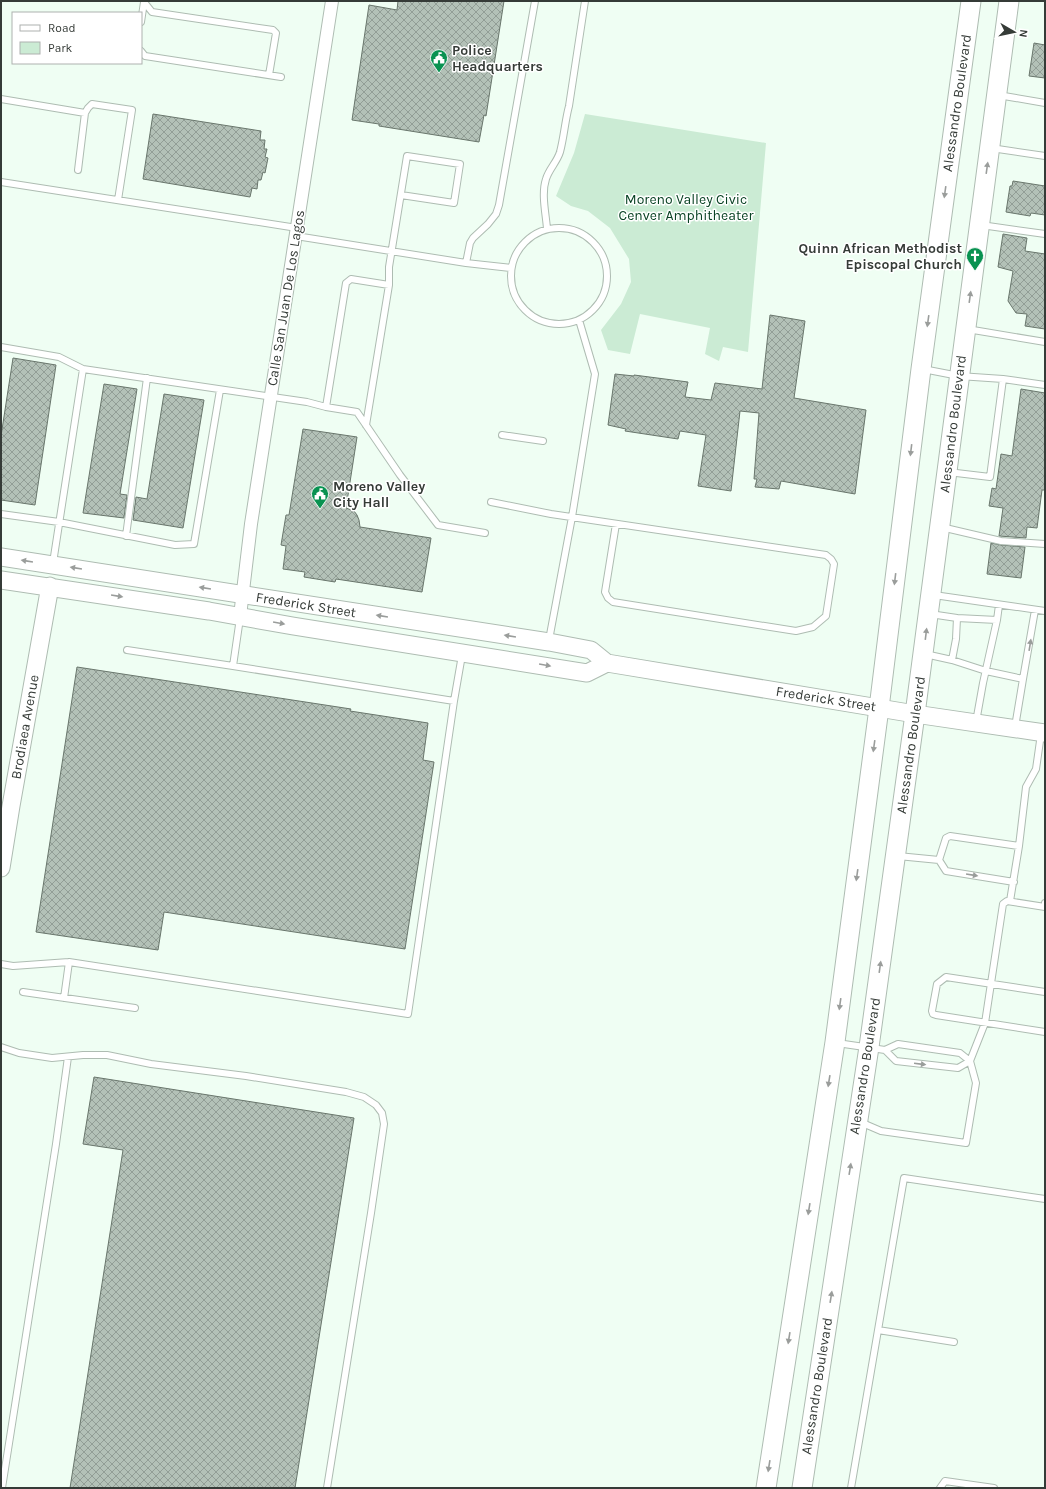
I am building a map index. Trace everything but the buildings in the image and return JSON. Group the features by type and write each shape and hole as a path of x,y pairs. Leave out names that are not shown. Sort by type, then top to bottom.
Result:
{"main road":[{"name":"Alessandro Boulevard","path":"766,1488 834,1042 879,708 921,369 971,1"},
{"name":"Alessandro Boulevard","path":"802,1488 857,1121 877,1049 895,855 1009,1"},
{"name":"Frederick Street","path":"1,557 549,642 591,650 607,663 915,714 1043,733"},
{"name":"Frederick Street","path":"1,580 50,586 587,672 607,663"},
{"name":"Brodiaea Avenue","path":"1,868 8,806 50,586"},
{"path":"398,642 405,637 419,635 526,652 535,652 549,642"}],"street":[{"name":"Calle San Juan De Los Lagos","path":"240,616 251,524 332,1"}],"lane":[{"path":"466,263 470,243 496,214 499,205 535,1"},
{"path":"548,229 544,194 545,181 549,169 560,153 565,119 569,106 585,1"},
{"path":"142,15 144,2 152,12 273,30 276,34 269,76"},
{"path":"142,52 145,56 281,77"},
{"path":"996,95 1045,103"},
{"path":"1,99 85,113"},
{"path":"78,170 85,113 88,108 92,104 132,110 118,200"},
{"path":"990,148 1045,156"},
{"path":"366,425 388,285 389,267 401,195 408,156 460,164 454,203 401,195"},
{"path":"1,182 118,200 297,232 392,251 466,263 511,268"},
{"path":"979,224 1045,234"},
{"path":"566,228 584,234 598,247 605,265 606,283 600,301 587,315 570,323 551,324 534,317 520,304 512,287 511,268 518,251 530,237 548,229 566,228"},
{"path":"326,407 346,283 351,279 388,285"},
{"path":"549,642 572,518 595,374 579,320"},
{"path":"965,329 1045,342"},
{"path":"1,348 59,357 83,369 306,402 357,412 438,525 485,532"},
{"path":"53,565 83,369"},
{"path":"921,369 959,376 1003,379 1045,385"},
{"path":"126,536 147,378"},
{"path":"947,472 990,477 1003,379"},
{"path":"1,514 59,522 175,545 194,544 220,390"},
{"path":"502,435 543,441"},
{"path":"491,502 572,518 616,524 826,555 832,558 834,564 826,616 813,627 796,631 613,602 608,598 605,592 616,524"},
{"path":"939,527 1001,541 1045,544"},
{"path":"930,594 1045,611"},
{"path":"975,723 999,605"},
{"path":"1015,729 1035,610"},
{"path":"928,614 957,618 997,620"},
{"path":"233,666 240,616"},
{"path":"952,660 956,639 957,618"},
{"path":"127,650 454,701"},
{"path":"1,964 13,966 69,962 408,1014 462,652"},
{"path":"923,653 1023,680"},
{"path":"1010,902 1014,882 1026,787 1036,769 1043,733"},
{"path":"939,860 946,838 950,836 1018,846"},
{"path":"895,855 939,860"},
{"path":"939,860 946,871 1014,882"},
{"path":"877,1049 896,1061 958,1068 970,1061 985,1023 1003,904 1007,901 1044,907 1045,903"},
{"path":"64,998 69,962"},
{"path":"1045,992 946,977 937,984 932,1011 936,1016 1045,1032"},
{"path":"23,992 135,1008"},
{"path":"834,1042 877,1049 898,1044 960,1053 970,1061 976,1083 966,1143 881,1131 857,1121"},
{"path":"1,1047 19,1053 52,1058 83,1055 107,1055 151,1064 246,1076 346,1092 364,1097 376,1105 382,1113 384,1124 371,1213 326,1488"},
{"path":"2,1488 56,1144 68,1056"},
{"path":"851,1488 904,1178 1045,1199"},
{"path":"878,1330 954,1342"},
{"path":"940,1488 945,1481 994,1488"}],"green space":[{"name":"Moreno Valley Civic Cenver Amphitheater","path":"585,114 766,143 748,352 723,347 719,361 705,354 710,328 640,314 630,354 608,350 601,330 621,304 631,282 629,259 610,228 588,211 571,206 556,196 574,153"}],"place":[{"name":"Police Headquarters","path":"439,73"},
{"name":"Quinn African Methodist Episcopal Church","path":"975,271"},
{"name":"Moreno Valley City Hall","path":"320,509"}]}
